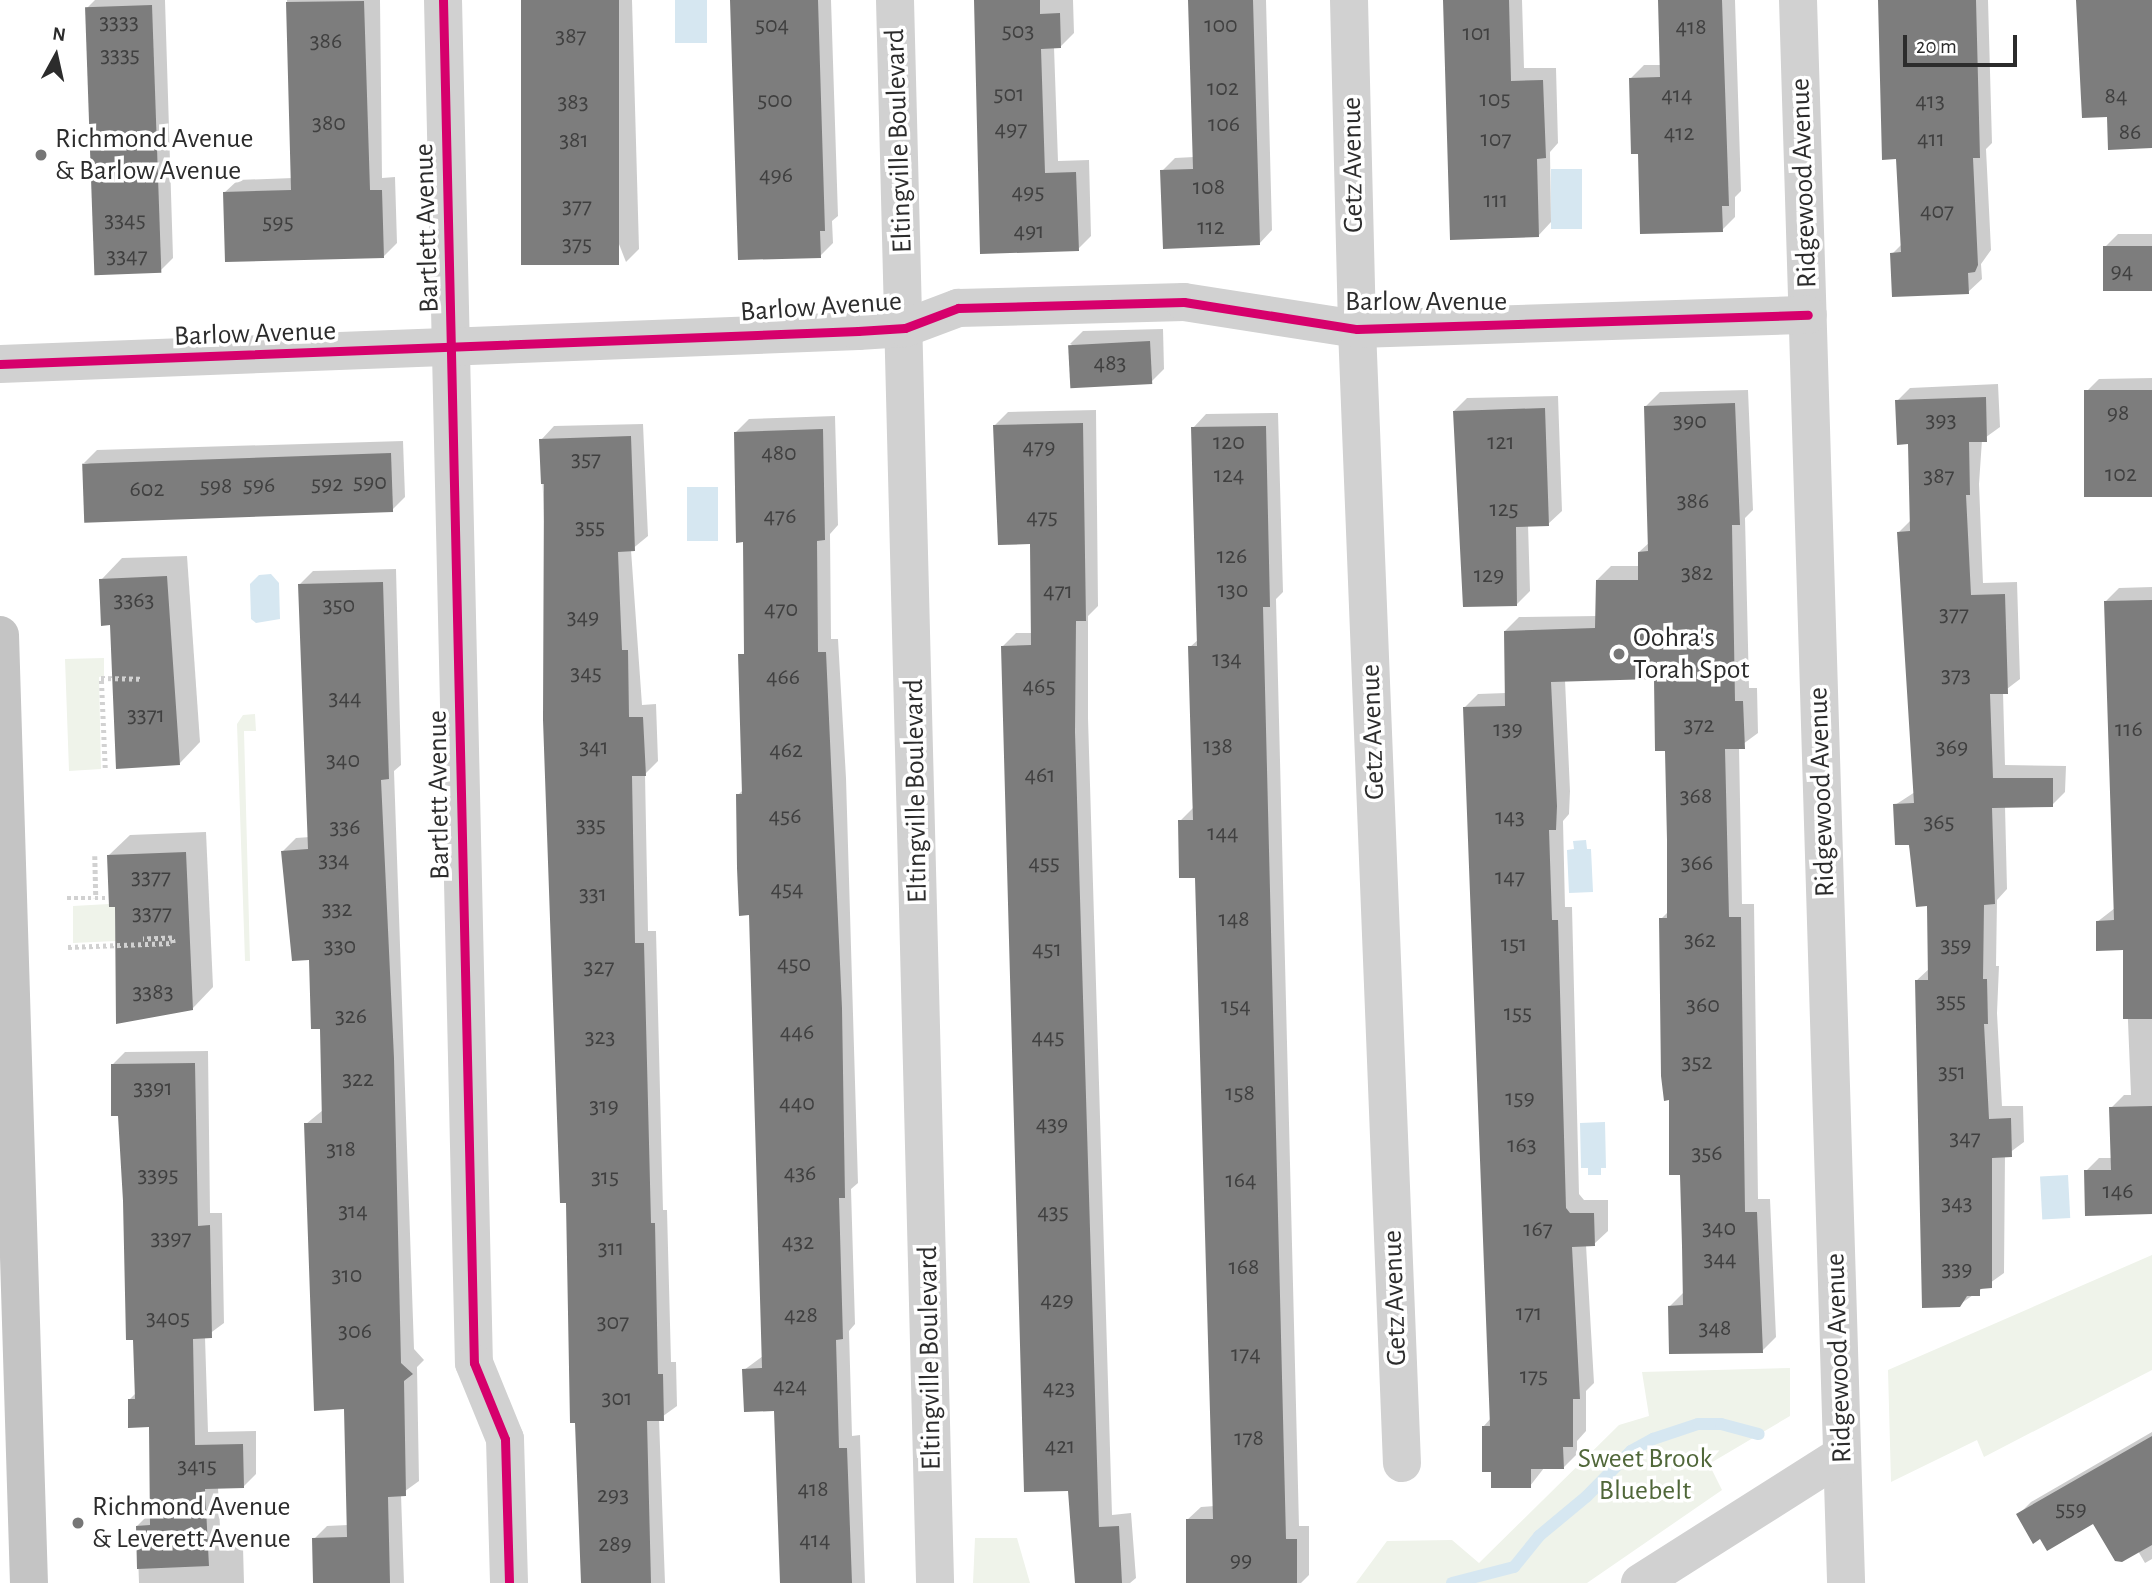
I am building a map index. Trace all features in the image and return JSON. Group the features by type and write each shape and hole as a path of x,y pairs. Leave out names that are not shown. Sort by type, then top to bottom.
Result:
{"main road":[{"path":"0,635 10,1280 29,1583"}],"street":[{"name":"Bartlett Avenue","path":"443,0 474,1363 505,1439 509,1583"},
{"name":"Eltingville Boulevard","path":"895,0 935,1583"},
{"name":"Getz Avenue","path":"1349,0 1357,329 1402,1463"},
{"name":"Ridgewood Avenue","path":"1798,0 1846,1583"},
{"name":"Barlow Avenue","path":"0,364 452,350 905,328 958,308 1184,302 1357,329 1808,315"},
{"path":"1640,1583 1842,1455"}],"path":[{"path":"105,768 101,678 140,679"},
{"path":"95,856 96,898"},
{"path":"67,898 108,898"},
{"path":"68,947 173,943 172,938 142,939"}],"green space":[{"path":"104,658 104,676 99,677 101,769 69,771 65,659"},
{"path":"255,714 256,731 244,731 250,961 245,961 237,724 243,715"},
{"path":"109,904 115,907 116,941 73,943 73,906"},
{"path":"2152,1255 2152,1370 1984,1457 1977,1440 1891,1482 1888,1370"},
{"name":"Sweet Brook Bluebelt","path":"1790,1368 1790,1416 1709,1464 1722,1490 1587,1583 1356,1583 1387,1541 1452,1540 1479,1563 1619,1425 1649,1416 1642,1372"},
{"path":"975,1538 1017,1538 1030,1583 973,1583"}],"shaded area":[{"path":"675,0 707,0 707,43 675,43"},
{"path":"1551,169 1582,169 1582,229 1551,229"},
{"path":"687,487 718,487 718,541 687,541"},
{"path":"271,574 279,583 280,619 256,623 251,619 250,584 259,575"},
{"path":"1586,840 1587,849 1591,849 1593,892 1569,893 1567,850 1574,849 1573,841"},
{"path":"1605,1122 1606,1168 1601,1168 1601,1175 1588,1175 1588,1168 1581,1168 1580,1123"},
{"path":"2068,1175 2070,1218 2042,1219 2040,1176"}],"building":[{"path":"521,0 619,0 619,265 521,265"},
{"path":"730,0 818,0 825,231 820,231 821,258 738,260"},
{"path":"974,0 1040,0 1040,14 1060,13 1061,48 1041,49 1045,173 1076,172 1079,251 980,254"},
{"path":"1188,0 1253,0 1260,245 1163,249 1160,170 1193,169"},
{"path":"1443,0 1509,0 1511,81 1543,80 1546,158 1537,159 1539,237 1450,240"},
{"path":"1658,0 1722,0 1729,206 1722,206 1723,232 1640,234 1638,154 1631,154 1629,78 1660,77"},
{"path":"1878,0 1976,0 1980,158 1973,158 1978,265 1975,272 1968,273 1969,294 1892,297 1890,253 1901,252 1896,159 1882,160"},
{"path":"2076,0 2152,0 2152,148 2108,150 2107,117 2082,118"},
{"path":"364,1 370,190 382,190 384,258 225,262 223,192 291,190 286,2"},
{"path":"152,5 161,273 94,275 85,7"},
{"path":"2103,246 2152,246 2152,291 2103,291"},
{"path":"1150,341 1152,384 1070,388 1068,345"},
{"path":"2084,390 2152,390 2152,497 2084,497"},
{"path":"1986,397 1987,442 1969,442 1970,495 1966,495 1971,595 2005,594 2008,694 1990,694 1993,778 2053,778 2053,807 1992,808 1995,904 1984,905 1983,979 1987,979 1988,1024 1984,1024 1989,1119 2011,1118 2012,1157 1992,1158 1992,1288 1980,1289 1980,1296 1967,1296 1960,1307 1922,1308 1915,980 1928,980 1927,906 1916,907 1909,845 1895,845 1893,804 1914,803 1897,532 1910,531 1908,444 1897,445 1895,400"},
{"path":"1735,403 1740,525 1732,525 1735,701 1743,701 1745,749 1725,749 1729,917 1741,917 1745,1212 1757,1212 1763,1353 1669,1354 1668,1306 1683,1305 1682,1246 1680,1175 1669,1175 1669,1100 1664,1101 1661,1076 1659,918 1667,918 1667,840 1665,751 1655,751 1654,679 1551,682 1557,806 1556,830 1549,830 1552,920 1558,920 1566,1208 1570,1213 1594,1213 1595,1246 1572,1247 1580,1399 1573,1399 1573,1447 1563,1447 1564,1469 1531,1469 1531,1488 1491,1488 1491,1472 1482,1472 1482,1426 1490,1426 1463,707 1505,706 1504,631 1595,628 1596,580 1638,580 1638,552 1648,551 1644,406"},
{"path":"1545,408 1549,526 1516,527 1517,606 1463,607 1453,411"},
{"path":"1083,423 1086,621 1076,621 1075,732 1099,1527 1119,1526 1122,1583 1075,1583 1068,1491 1024,1492 1001,646 1031,645 1030,544 998,545 993,425"},
{"path":"1266,426 1270,607 1263,607 1286,1539 1297,1539 1297,1583 1186,1583 1186,1519 1213,1519 1195,878 1179,878 1178,820 1193,820 1188,646 1197,646 1191,427"},
{"path":"823,429 825,540 817,541 818,652 826,652 842,1008 845,1198 839,1198 843,1339 836,1340 839,1448 847,1448 852,1583 780,1583 774,1411 744,1412 742,1369 762,1368 749,915 739,916 737,868 736,794 742,794 738,654 744,654 743,542 736,543 734,432"},
{"path":"631,436 635,551 618,552 622,650 628,650 629,717 643,717 646,776 632,776 635,943 644,943 651,1223 655,1223 658,1374 663,1374 664,1421 647,1421 651,1583 581,1583 575,1423 570,1423 566,1203 560,1203 543,720 544,484 541,484 539,439"},
{"path":"391,453 393,512 84,523 82,464"},
{"path":"167,576 180,765 116,769 110,625 101,626 99,579"},
{"path":"383,582 389,779 381,780 394,1058 401,1363 413,1374 404,1381 406,1496 388,1497 390,1583 313,1583 312,1538 347,1537 344,1409 314,1411 304,1123 322,1123 320,1029 311,1029 309,960 292,961 281,851 308,849 298,584"},
{"path":"2152,600 2152,1019 2123,1019 2123,950 2096,951 2096,921 2114,920 2104,601"},
{"path":"186,852 193,1010 116,1024 115,907 109,907 107,855"},
{"path":"195,1063 198,1226 210,1225 212,1338 193,1339 195,1445 243,1444 244,1488 205,1489 209,1566 137,1569 136,1526 150,1525 149,1427 128,1428 128,1399 135,1399 133,1340 126,1340 123,1201 118,1116 111,1116 111,1064"},
{"path":"2152,1106 2152,1214 2085,1216 2084,1170 2111,1170 2109,1107"},
{"path":"2152,1436 2152,1545 2122,1562 2115,1561 2093,1524 2047,1551 2040,1539 2033,1544 2016,1514"}],"waterway":[{"path":"1452,1583 1514,1567 1539,1536 1587,1496 1631,1451 1653,1439 1698,1424 1721,1424 1759,1434"}],"cycle path":[{"path":"443,0 474,1363 505,1439 509,1583"},
{"path":"0,364 858,331 905,328 958,308 1184,302 1357,329 1808,315"}],"place":[{"name":"Richmond Avenue & Barlow Avenue","path":"41,155"},
{"name":"Oohra's Torah Spot","path":"1619,654"},
{"name":"Richmond Avenue & Leverett Avenue","path":"78,1523"}]}
